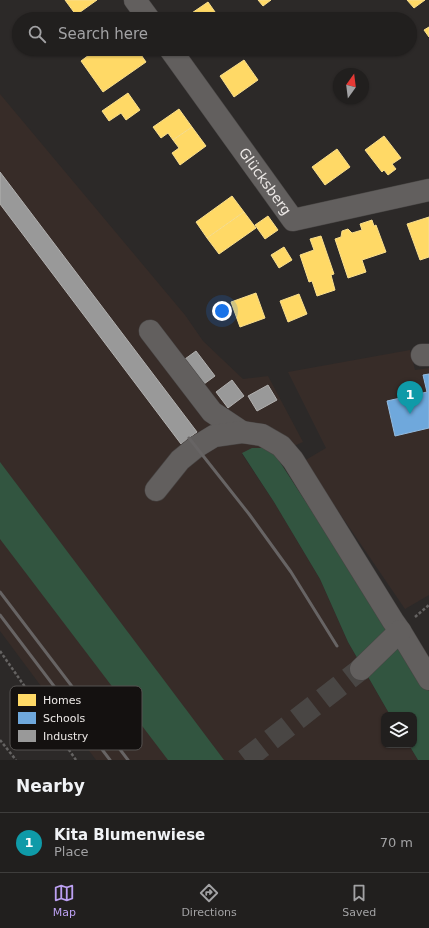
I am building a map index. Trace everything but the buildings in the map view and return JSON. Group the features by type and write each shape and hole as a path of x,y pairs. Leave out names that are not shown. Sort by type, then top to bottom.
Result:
{"street":[{"path":"135,0 144,12"},
{"name":"Glücksberg","path":"175,56 293,220 429,190"},
{"path":"150,331 212,412 242,432"},
{"path":"156,490 180,460 196,446 214,436 242,432 262,435 281,446 293,460 429,679"},
{"path":"360,669 400,631"}],"path":[{"path":"0,651 24,686"},
{"path":"0,740 16,760"},
{"path":"69,750 76,760"}],"shaded area":[{"path":"0,94 185,315 203,341 243,379 268,376 303,442 294,446 242,454 274,502 320,579 348,642 388,712 381,712 381,748 411,748 418,760 96,760 89,750 142,750 142,686 41,686 0,631"},
{"path":"410,350 415,370 429,368 429,595 405,609 304,461 326,448 288,372"}],"green space":[{"path":"252,448 264,448 276,456 429,691 429,760 418,760 411,748 417,748 417,712 388,712 348,642 320,579 274,502 242,453"},
{"path":"0,462 224,760 168,760 142,726 142,686 112,686 0,539"}],"tunnel":[{"path":"245,760 361,669"}],"railway":[{"path":"189,438 249,514 291,572 337,646"},
{"path":"0,592 72,686"},
{"path":"0,615 54,686"},
{"path":"102,750 110,760"},
{"path":"120,750 128,760"}],"place":[{"name":"Kita Blumenwiese","path":"410,414"}]}
